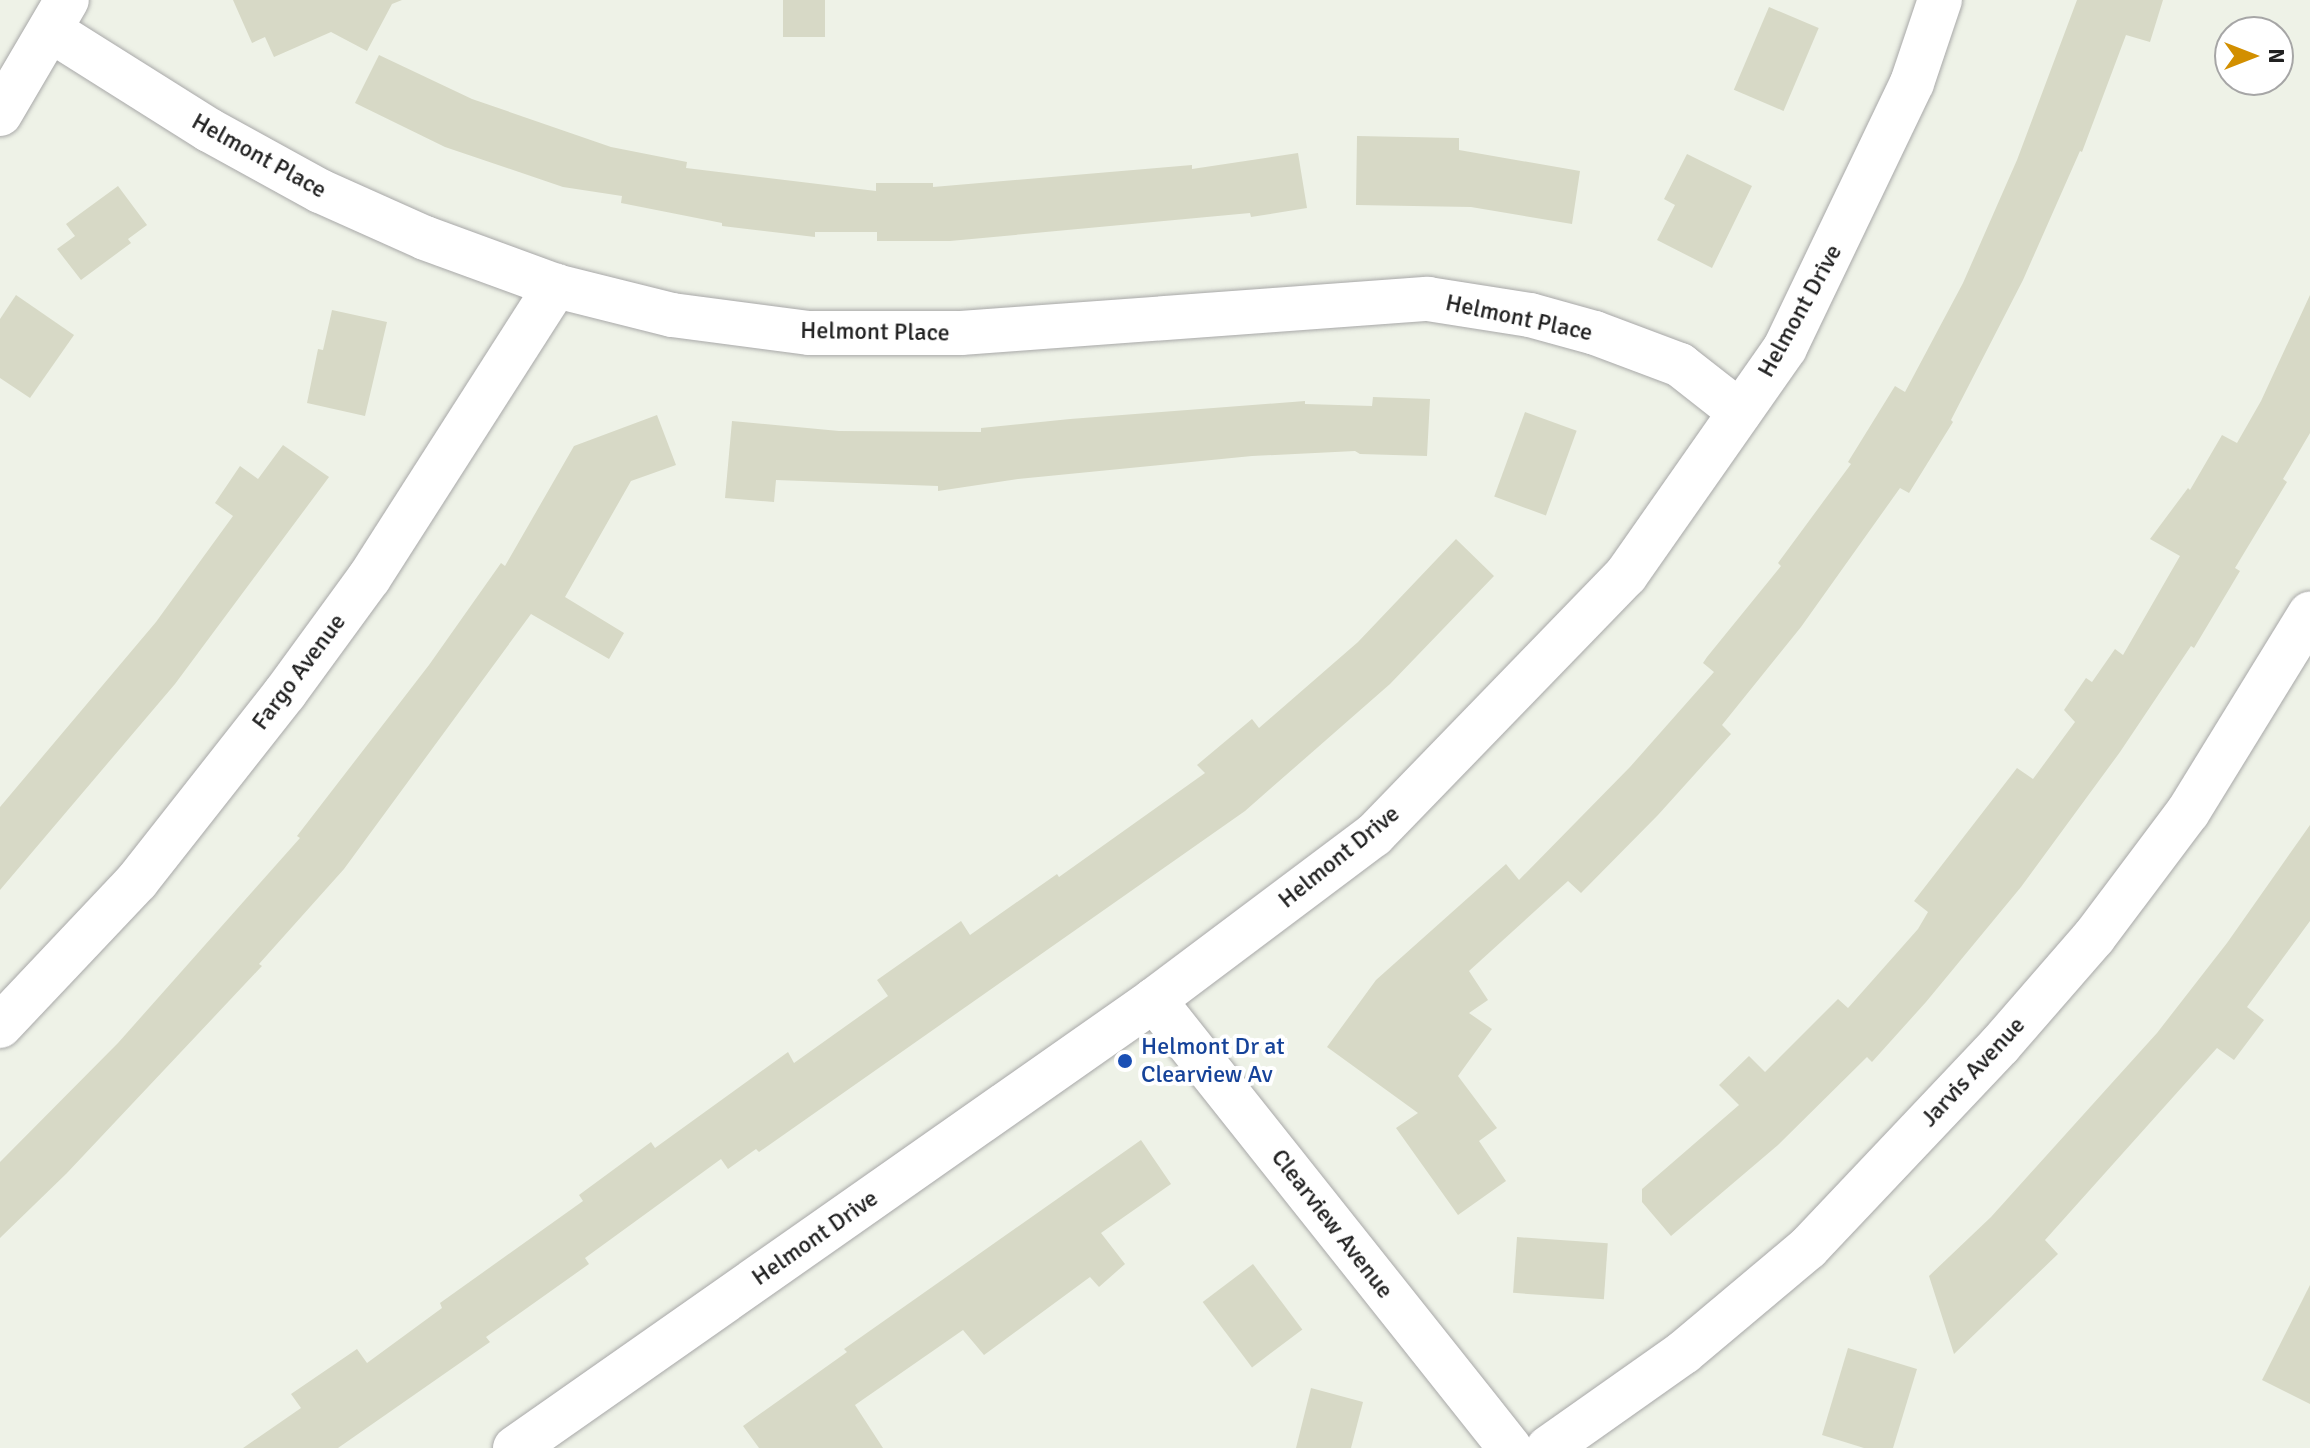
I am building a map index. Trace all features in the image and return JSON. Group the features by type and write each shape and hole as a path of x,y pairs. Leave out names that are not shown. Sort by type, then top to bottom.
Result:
{"street":[{"name":"Helmont Drive","path":"515,1448 1154,1000 1374,835 1626,575 1785,348 1857,204 1912,83 1940,0"},
{"name":"Helmont Place","path":"58,15 209,130 320,191 425,238 556,286 672,315 809,333 961,333 1428,299 1530,315 1595,333 1680,365 1740,412"},
{"path":"0,114 58,15"},
{"name":"Fargo Avenue","path":"0,1026 137,881 285,693 369,578 556,286"},
{"name":"Jarvis Avenue","path":"1548,1448 1684,1352 1808,1248 2000,1045 2094,937 2188,812 2310,614"},
{"name":"Clearview Avenue","path":"1154,1000 1510,1448"}],"building":[{"path":"233,0 402,0 392,4 367,51 331,32 274,57 265,37 252,43"},
{"path":"783,0 825,0 825,37 783,37"},
{"path":"2077,0 2163,0 2150,42 2126,35 2082,152 2023,280 1951,420 1953,422 1909,493 1900,488 1801,627 1722,725 1731,734 1658,815 1581,893 1568,881 1469,971 1488,1000 1469,1013 1492,1029 1458,1076 1497,1128 1479,1141 1506,1181 1458,1215 1396,1128 1418,1113 1327,1047 1376,980 1506,864 1519,880 1630,767 1714,672 1703,663 1707,657 1781,566 1778,563 1851,464 1848,462 1895,386 1905,392 1963,283 2017,160"},
{"path":"1769,7 1819,28 1784,111 1734,90"},
{"path":"379,55 472,99 611,147 687,162 686,168 876,191 876,183 933,183 933,187 1192,165 1192,169 1298,153 1307,208 1251,217 1250,213 950,241 877,241 877,232 815,232 815,237 722,226 722,223 621,203 622,196 563,187 445,147 355,103"},
{"path":"1357,136 1459,138 1459,150 1580,171 1572,224 1471,207 1356,205"},
{"path":"1687,154 1752,186 1712,268 1657,240 1675,205 1664,199"},
{"path":"118,186 147,225 128,239 131,243 81,280 57,249 75,236 66,224"},
{"path":"16,295 74,335 30,398 0,378 0,319"},
{"path":"2310,295 2310,433 2283,479 2287,482 2235,568 2240,571 2194,648 2191,646 2120,752 2021,887 1926,1002 1872,1062 1867,1057 1778,1145 1671,1236 1642,1202 1642,1189 1739,1105 1719,1085 1749,1056 1765,1072 1838,999 1848,1008 1918,929 1928,912 1914,901 2017,768 2033,779 2075,722 2064,710 2086,678 2092,682 2115,649 2123,655 2180,556 2150,539 2188,488 2190,490 2222,435 2237,443 2261,401"},
{"path":"332,310 387,322 365,416 307,403 318,349 323,350"},
{"path":"1373,397 1430,399 1427,456 1360,454 1355,451 1252,456 1018,479 938,491 938,486 776,480 774,502 725,498 732,421 839,431 981,432 981,428 1070,419 1305,401 1305,404 1372,406"},
{"path":"1525,412 1577,431 1546,515 1494,497"},
{"path":"657,415 676,465 631,481 565,597 624,633 609,659 531,614 344,869 259,964 262,966 67,1173 0,1238 0,1162 118,1043 300,838 297,836 429,665 501,563 505,566 574,446"},
{"path":"283,445 329,477 175,684 0,890 0,807 156,622 233,516 215,503 240,466 258,479"},
{"path":"1456,539 1494,576 1390,684 1245,811 759,1152 756,1149 728,1169 721,1159 585,1258 589,1264 486,1337 490,1342 338,1448 243,1448 301,1408 291,1394 357,1349 367,1363 442,1308 440,1303 583,1201 579,1195 651,1142 655,1148 788,1052 794,1063 888,996 877,980 961,921 970,935 1057,874 1059,877 1205,773 1197,765 1252,719 1259,728 1358,642"},
{"path":"2310,825 2310,921 2247,1007 2264,1020 2234,1060 2217,1048 2045,1240 2058,1254 1954,1354 1929,1276 1991,1217 2157,1033 2227,943"},
{"path":"1141,1140 1171,1184 1101,1233 1125,1264 1099,1287 1090,1277 984,1355 963,1330 855,1405 883,1448 759,1448 743,1426 847,1352 844,1349"},
{"path":"1517,1237 1608,1243 1604,1299 1513,1293"},
{"path":"1253,1264 1302,1329 1252,1367 1203,1302"},
{"path":"2310,1285 2310,1404 2262,1380"},
{"path":"1848,1348 1917,1369 1893,1448 1864,1448 1822,1435"},
{"path":"1311,1388 1363,1402 1351,1448 1296,1448"}],"place":[{"name":"Helmont Dr at Clearview Av","path":"1125,1061"}]}
